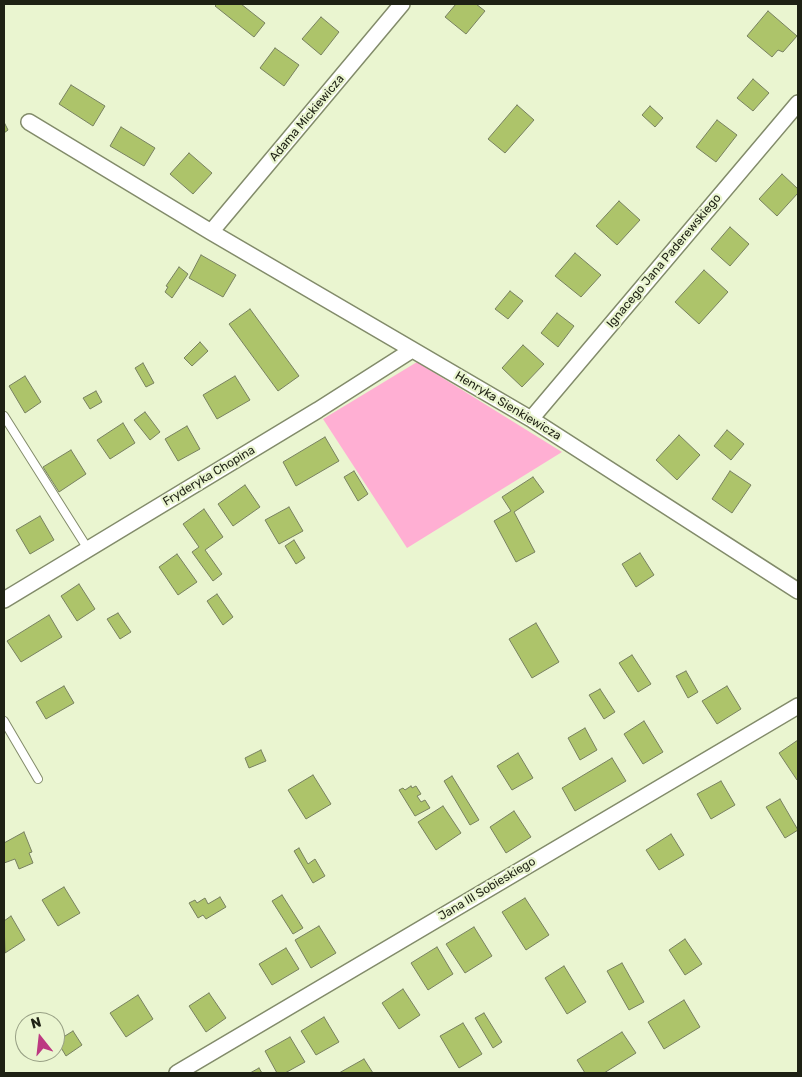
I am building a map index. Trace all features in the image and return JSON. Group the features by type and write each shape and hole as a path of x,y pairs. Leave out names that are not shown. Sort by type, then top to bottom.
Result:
{"street":[{"name":"Adama Mickiewicza","path":"211,232 402,4"},
{"name":"Ignacego Jana Paderewskiego","path":"531,419 798,103"},
{"name":"Henryka Sienkiewicza","path":"30,122 211,232 531,419 798,591"},
{"name":"Fryderyka Chopina","path":"4,600 318,410 412,350"},
{"name":"Jana III Sobieskiego","path":"176,1073 798,706"}],"lane":[{"path":"4,416 88,549"},
{"path":"4,721 38,779"}],"shaded area":[{"path":"417,362 562,452 407,548 323,419"}],"building":[{"path":"217,4 241,4 265,23 254,37 215,6"},
{"path":"456,4 476,4 485,11 466,34 445,17"},
{"path":"768,11 797,36 783,52 778,50 772,57 747,36"},
{"path":"321,17 339,32 321,55 302,39"},
{"path":"275,48 299,65 284,86 260,68"},
{"path":"753,79 769,93 753,111 737,98"},
{"path":"71,85 105,106 93,126 59,104"},
{"path":"517,105 534,120 505,153 488,139"},
{"path":"650,106 663,118 655,127 642,115"},
{"path":"717,120 737,135 716,162 696,147"},
{"path":"4,122 8,130 4,133"},
{"path":"121,127 155,148 144,166 110,146"},
{"path":"189,153 212,173 193,194 170,174"},
{"path":"782,174 798,189 798,193 777,216 759,199"},
{"path":"619,201 640,220 617,245 596,226"},
{"path":"730,227 749,244 730,266 711,249"},
{"path":"575,253 601,275 581,297 555,276"},
{"path":"201,255 236,275 223,297 189,278"},
{"path":"179,267 188,274 172,298 165,292 168,287 166,286"},
{"path":"704,270 728,292 699,324 675,302"},
{"path":"510,291 523,301 508,319 495,309"},
{"path":"250,309 299,376 278,391 229,324"},
{"path":"557,313 574,326 558,347 541,333"},
{"path":"200,342 208,351 192,366 184,358"},
{"path":"523,345 544,364 522,387 502,368"},
{"path":"143,363 154,383 146,387 135,368"},
{"path":"25,376 41,402 25,413 9,386"},
{"path":"235,376 250,400 217,419 203,395"},
{"path":"96,391 102,402 90,409 83,398"},
{"path":"145,412 160,432 150,440 134,420"},
{"path":"123,423 135,443 110,459 97,440"},
{"path":"187,426 200,449 178,461 165,439"},
{"path":"727,430 744,444 731,460 714,446"},
{"path":"679,435 700,455 677,480 656,460"},
{"path":"325,437 339,461 296,486 283,462"},
{"path":"71,450 86,474 59,492 43,467"},
{"path":"354,471 368,494 358,501 344,477"},
{"path":"730,471 751,485 732,513 712,499"},
{"path":"533,477 544,492 514,512 535,552 516,562 494,521 511,511 502,497"},
{"path":"245,485 260,507 233,526 218,504"},
{"path":"289,507 303,531 279,544 265,520"},
{"path":"204,509 223,537 205,550 222,574 213,581 192,552 199,547 183,524"},
{"path":"40,516 54,540 30,554 16,530"},
{"path":"294,540 305,558 296,564 285,546"},
{"path":"640,553 654,575 636,587 622,564"},
{"path":"177,554 197,582 178,595 159,567"},
{"path":"79,584 95,609 77,621 61,596"},
{"path":"217,594 233,617 223,625 207,601"},
{"path":"118,613 131,632 120,639 107,619"},
{"path":"49,615 62,637 21,662 7,641"},
{"path":"536,623 559,662 532,678 509,639"},
{"path":"632,655 651,684 638,692 619,663"},
{"path":"686,671 698,692 688,698 676,676"},
{"path":"64,686 74,703 46,719 36,702"},
{"path":"727,686 741,709 717,724 702,701"},
{"path":"600,689 615,712 604,719 589,695"},
{"path":"644,721 663,752 643,764 624,734"},
{"path":"585,728 597,750 580,760 568,738"},
{"path":"798,740 798,779 797,780 779,753"},
{"path":"261,750 266,761 249,768 245,758"},
{"path":"518,753 533,778 512,790 497,766"},
{"path":"612,758 626,781 575,811 562,788"},
{"path":"313,775 331,804 306,819 288,790"},
{"path":"452,776 479,820 470,825 444,781"},
{"path":"721,781 735,805 711,819 697,794"},
{"path":"411,786 412,788 416,786 421,794 417,796 421,802 425,800 430,808 415,816 399,790 403,788 405,790"},
{"path":"780,799 798,830 785,838 766,807"},
{"path":"443,806 461,833 436,850 418,822"},
{"path":"514,811 531,837 506,853 490,827"},
{"path":"24,832 32,852 29,853 33,863 19,869 15,859 4,863 4,843"},
{"path":"671,834 684,855 659,870 646,850"},
{"path":"299,848 308,864 315,859 325,876 313,883 294,851"},
{"path":"64,887 80,913 58,926 42,900"},
{"path":"282,895 303,928 293,934 272,901"},
{"path":"220,897 226,907 206,919 203,915 198,918 189,903 195,900 197,903 205,898 208,904"},
{"path":"525,898 549,935 526,950 502,912"},
{"path":"11,916 25,940 5,953 4,921"},
{"path":"319,926 336,953 311,968 295,940"},
{"path":"474,927 492,956 465,973 446,944"},
{"path":"685,939 702,964 685,975 669,950"},
{"path":"437,947 453,974 428,990 411,963"},
{"path":"286,948 299,969 272,985 259,964"},
{"path":"622,963 644,1002 629,1010 607,971"},
{"path":"564,966 586,1002 567,1014 545,978"},
{"path":"403,989 420,1015 399,1029 382,1003"},
{"path":"209,993 226,1018 206,1032 189,1006"},
{"path":"138,995 153,1019 126,1037 110,1013"},
{"path":"684,1000 700,1027 664,1049 648,1022"},
{"path":"484,1013 502,1042 493,1048 475,1018"},
{"path":"324,1017 339,1042 316,1055 301,1031"},
{"path":"463,1023 482,1054 459,1068 440,1036"},
{"path":"73,1031 82,1045 66,1056 65,1054 65,1036"},
{"path":"622,1032 636,1053 604,1073 585,1073 577,1060"},
{"path":"290,1037 305,1062 285,1073 277,1073 265,1051"},
{"path":"364,1059 373,1073 339,1073"},
{"path":"259,1068 262,1073 250,1073"}]}
